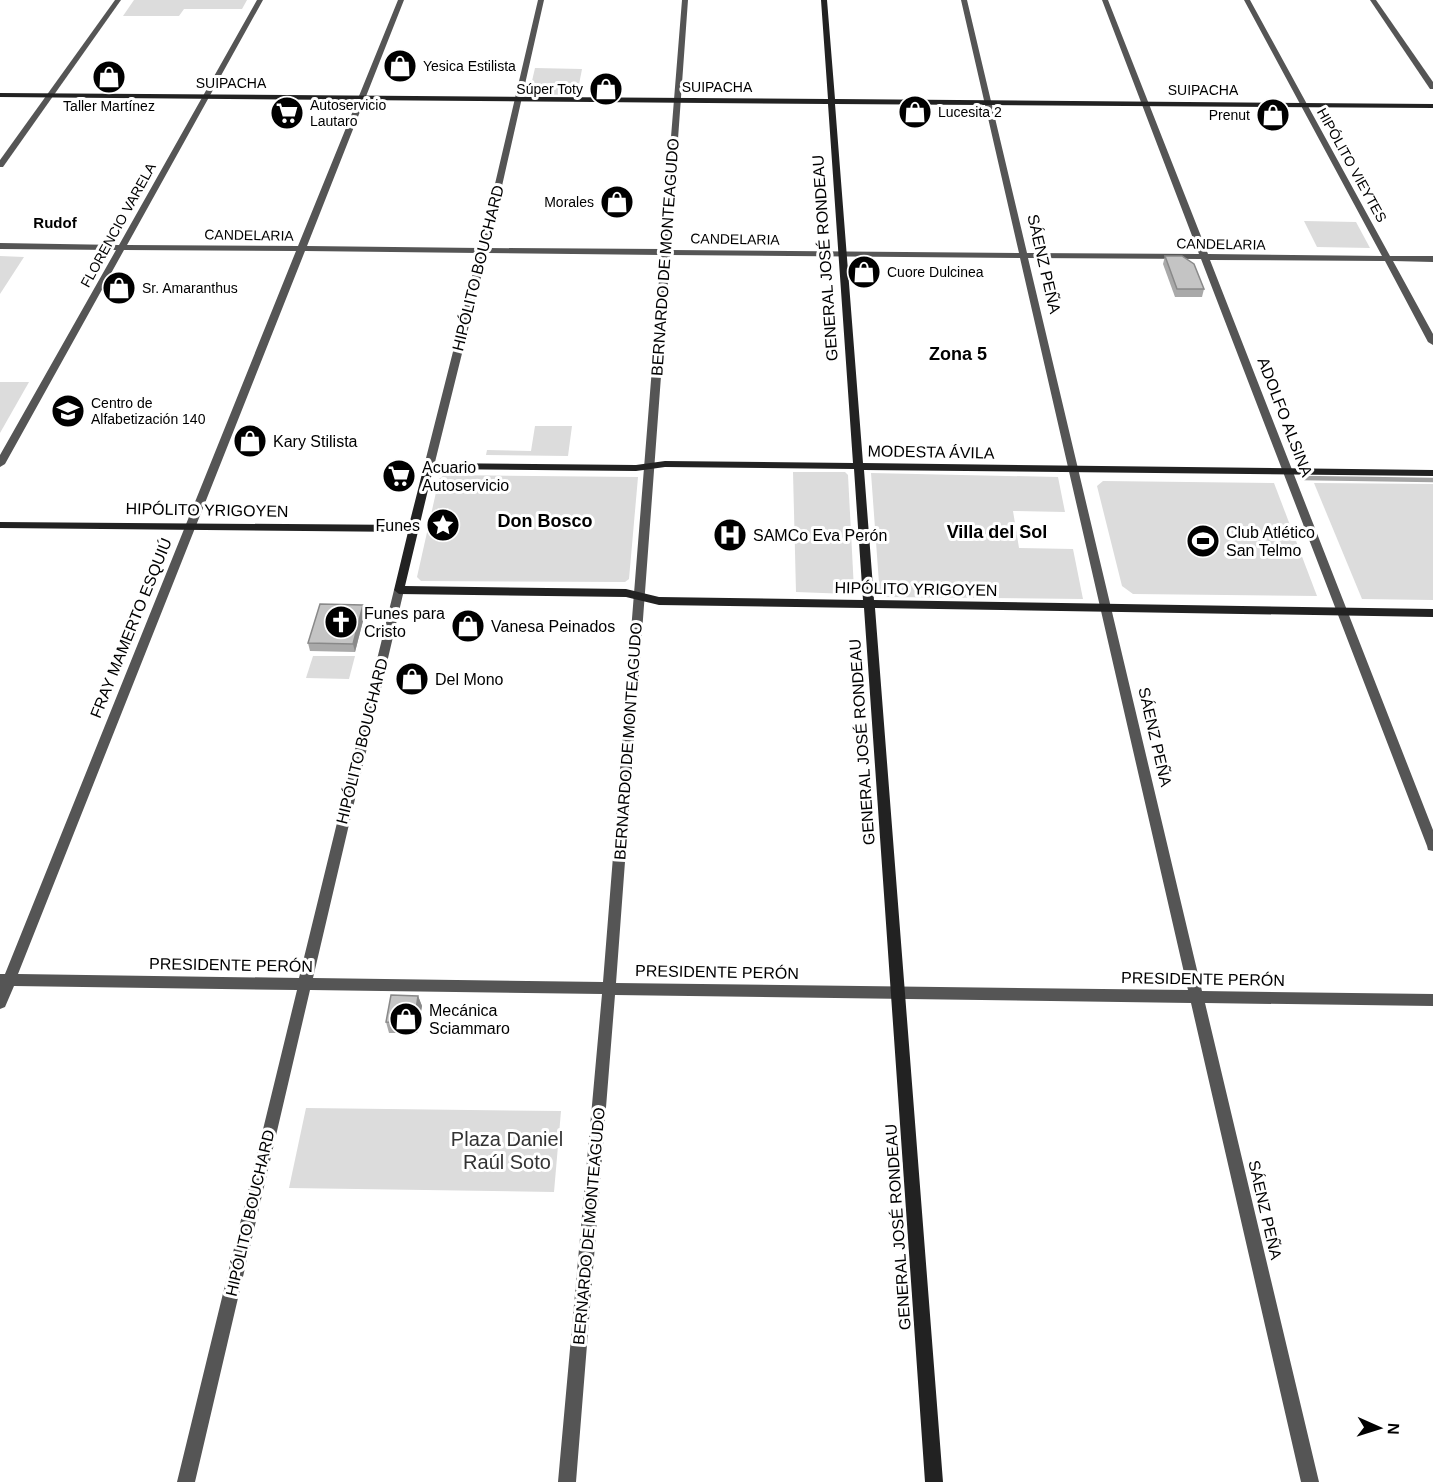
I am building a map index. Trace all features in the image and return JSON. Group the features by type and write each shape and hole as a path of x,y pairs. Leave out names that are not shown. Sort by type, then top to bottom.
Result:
{"street":[{"path":"0,165 118,0"},
{"name":"FLORENCIO VARELA","path":"0,464 260,0"},
{"name":"FRAY MAMERTO ESQUIÚ","path":"0,1003 5,980 191,526 401,0"},
{"name":"HIPÓLITO BOUCHARD","path":"186,1482 413,529 483,251 542,0"},
{"name":"BERNARDO DE MONTEAGUDO","path":"567,1482 609,989 685,0"},
{"name":"GENERAL JOSÉ RONDEAU","path":"824,0 934,1482"},
{"name":"SÁENZ PEÑA","path":"964,0 1310,1482"},
{"name":"ADOLFO ALSINA","path":"1105,0 1433,846"},
{"name":"HIPÓLITO VIEYTES","path":"1246,0 1433,342"},
{"path":"1373,0 1433,87"},
{"name":"SUIPACHA","path":"0,95 1433,106"},
{"name":"CANDELARIA","path":"0,246 1433,259"},
{"name":"MODESTA ÁVILA","path":"429,466 636,468 665,464 1433,473"},
{"name":"HIPÓLITO YRIGOYEN","path":"0,525 413,529"},
{"name":"HIPÓLITO YRIGOYEN","path":"399,590 626,593 659,601 1433,613"},
{"name":"PRESIDENTE PERÓN","path":"5,980 1433,1000"}],"green space":[{"path":"134,0 247,0 242,9 184,9 179,16 123,16"},
{"path":"535,68 582,69 577,95 529,94"},
{"path":"1304,221 1356,222 1370,248 1317,247"},
{"path":"0,256 24,257 0,294"},
{"path":"0,382 29,382 0,433"},
{"path":"535,426 572,426 568,456 486,455 487,450 531,451"},
{"path":"793,472 845,472 848,475 854,590 849,594 796,592"},
{"path":"871,473 1058,477 1065,512 1013,511 1019,548 1073,549 1083,599 880,597"},
{"path":"444,475 638,477 629,579 625,582 421,581 417,577 439,479"},
{"name":"Club Atlético San Telmo","path":"1103,481 1274,483 1317,596 1133,594 1122,586 1097,486"},
{"name":"Club Atlético San Telmo","path":"1314,483 1433,484 1433,600 1362,599"},
{"path":"313,656 355,656 349,679 306,678"},
{"name":"Plaza Daniel Raúl Soto","path":"306,1108 561,1111 554,1192 289,1188"}],"building":[{"path":"1165,256 1182,256 1194,264 1204,289 1177,289"},
{"name":"Funes para Cristo","path":"320,604 363,605 353,644 308,643"},
{"path":"391,995 418,996 414,1023 386,1022"}],"waterway":[{"path":"1302,478 1433,480"}],"place":[{"name":"Yesica Estilista","path":"400,66"},
{"name":"Taller Martínez","path":"109,77"},
{"name":"Súper Toty","path":"606,89"},
{"name":"Lucesita 2","path":"915,112"},
{"name":"Autoservicio Lautaro","path":"287,113"},
{"name":"Prenut","path":"1273,115"},
{"name":"Morales","path":"617,202"},
{"name":"Cuore Dulcinea","path":"864,272"},
{"name":"Sr. Amaranthus","path":"119,288"},
{"name":"Centro de Alfabetización 140","path":"68,411"},
{"name":"Kary Stilista","path":"250,441"},
{"name":"Acuario Autoservicio","path":"399,476"},
{"name":"Funes","path":"443,525"},
{"name":"SAMCo Eva Perón","path":"730,535"},
{"name":"Club Atlético San Telmo","path":"1203,541"},
{"name":"Funes para Cristo","path":"341,622"},
{"name":"Vanesa Peinados","path":"468,626"},
{"name":"Del Mono","path":"412,679"},
{"name":"Mecánica Sciammaro","path":"406,1019"}],"district":[{"name":"Rudof","path":"55,222"},
{"name":"Zona 5","path":"958,354"},
{"name":"Don Bosco","path":"545,521"},
{"name":"Villa del Sol","path":"997,532"}]}
